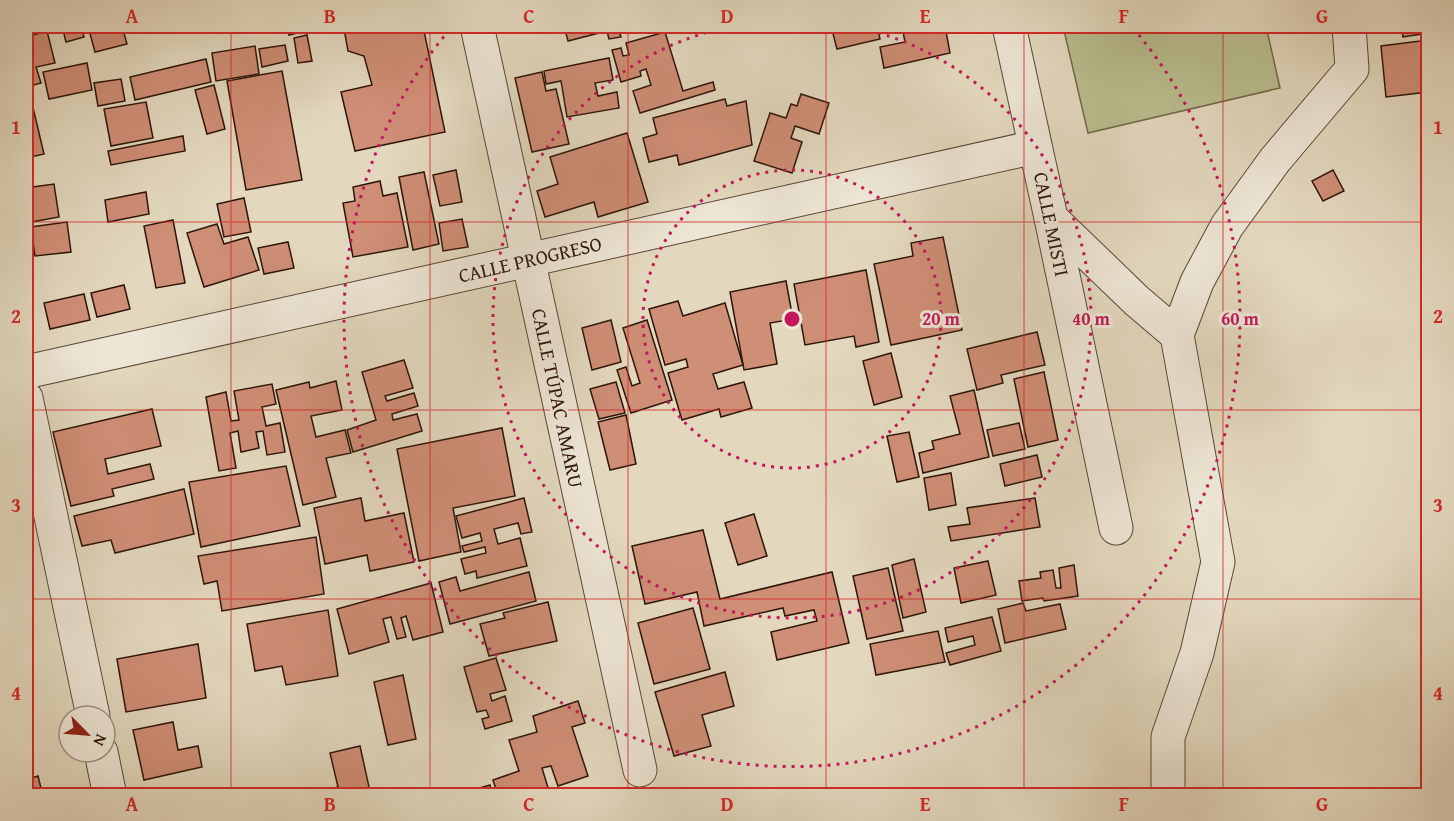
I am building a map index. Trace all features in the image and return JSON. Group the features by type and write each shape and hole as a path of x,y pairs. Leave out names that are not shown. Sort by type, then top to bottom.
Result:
{"street":[{"name":"CALLE TÚPAC AMARU","path":"477,26 640,770"},
{"name":"CALLE MISTI","path":"1010,26 1116,528"},
{"path":"1168,795 1168,737 1197,653 1218,562 1177,335 1197,282 1227,226 1275,160 1352,69 1349,26"},
{"name":"CALLE PROGRESO","path":"26,372 1035,147"},
{"path":"1051,218 1137,301 1177,335"},
{"path":"26,398 90,704"},
{"path":"104,764 111,795"}],"green space":[{"path":"1063,26 1266,26 1280,88 1088,133"}],"building":[{"path":"62,26 81,26 84,37 66,42"},
{"path":"88,26 122,26 127,44 95,52"},
{"path":"287,26 313,26 314,29 289,35"},
{"path":"359,26 423,26 445,132 355,151 341,92 372,85 364,56 348,51 344,29"},
{"path":"564,26 618,26 621,37 609,39 607,31 568,41"},
{"path":"719,26 741,26 719,30"},
{"path":"779,26 802,26 780,31"},
{"path":"831,26 877,26 880,39 837,49"},
{"path":"902,26 945,26 950,53 884,68 880,47 905,42"},
{"path":"1401,26 1428,26 1428,33 1403,37"},
{"path":"47,31 55,63 36,67 41,83 26,87 26,37"},
{"path":"665,32 683,91 713,82 715,90 640,113 633,91 651,85 646,69 640,71 641,76 621,82 612,50 621,48 623,56 629,55 626,43"},
{"path":"307,35 312,61 298,63 294,38"},
{"path":"1428,40 1428,92 1386,97 1381,46"},
{"path":"285,45 288,61 262,67 259,49"},
{"path":"255,46 259,74 216,81 212,53"},
{"path":"609,58 613,80 595,83 598,96 617,92 619,108 567,117 561,81 546,84 544,71"},
{"path":"206,59 211,82 135,100 130,77"},
{"path":"87,63 92,90 49,99 43,72"},
{"path":"282,71 302,180 246,190 227,81"},
{"path":"542,72 546,91 556,89 569,144 532,152 515,78"},
{"path":"121,79 125,101 98,106 94,83"},
{"path":"214,85 225,129 207,134 195,90"},
{"path":"801,94 829,103 819,134 795,126 791,138 802,142 792,173 754,161 770,113 786,118 791,104 797,106"},
{"path":"30,95 44,154 26,158 26,97"},
{"path":"725,99 727,106 746,101 752,145 679,165 677,155 649,162 643,138 657,134 653,118"},
{"path":"146,102 153,138 111,146 104,109"},
{"path":"627,133 648,202 598,217 594,202 545,217 537,191 558,184 550,157"},
{"path":"183,136 185,151 111,165 108,151"},
{"path":"456,170 462,202 440,206 433,175"},
{"path":"1333,170 1344,191 1323,201 1312,181"},
{"path":"424,172 439,244 413,250 399,177"},
{"path":"380,181 383,196 397,193 408,247 353,257 343,203 355,201 353,187"},
{"path":"54,184 59,217 26,223 26,188"},
{"path":"146,192 149,214 108,222 105,200"},
{"path":"244,198 251,232 224,237 217,204"},
{"path":"462,219 468,247 443,251 439,223"},
{"path":"173,220 185,283 156,288 144,226"},
{"path":"67,222 71,252 35,256 31,227"},
{"path":"217,224 224,244 248,237 259,270 204,287 187,233"},
{"path":"943,237 962,330 891,345 874,264 913,256 911,243"},
{"path":"288,242 294,268 264,274 258,248"},
{"path":"866,270 879,342 856,347 854,336 805,345 794,284"},
{"path":"786,281 793,319 770,323 777,364 744,370 730,292"},
{"path":"124,285 130,309 97,317 91,293"},
{"path":"84,294 90,320 50,329 44,303"},
{"path":"678,301 683,316 725,303 743,365 713,374 718,389 744,382 752,408 721,417 719,409 682,420 668,373 688,367 686,359 665,365 649,309"},
{"path":"611,320 621,362 592,370 582,328"},
{"path":"647,320 672,400 631,413 617,370 626,367 632,386 640,383 623,328"},
{"path":"1037,332 1045,365 1001,375 1003,383 977,390 967,349"},
{"path":"891,353 902,397 874,405 863,361"},
{"path":"404,360 413,388 385,396 387,401 414,393 418,406 392,414 393,420 417,414 422,431 353,452 347,430 376,420 362,372"},
{"path":"1044,372 1058,440 1028,447 1014,379"},
{"path":"336,381 342,410 311,416 316,437 345,430 351,453 326,458 336,497 303,505 276,390 309,382 310,388"},
{"path":"616,382 625,413 599,419 590,389"},
{"path":"272,384 276,404 262,407 266,426 280,423 285,452 267,455 263,431 256,432 259,448 241,452 238,431 230,433 236,468 219,471 206,397 226,392 231,421 239,420 234,391"},
{"path":"974,390 989,457 923,473 919,453 934,449 932,441 960,434 950,396"},
{"path":"152,409 161,446 105,459 108,474 150,464 154,479 112,489 114,496 71,506 53,432"},
{"path":"626,415 636,464 610,470 598,422"},
{"path":"1019,423 1025,449 993,456 987,430"},
{"path":"502,428 515,496 453,508 461,552 419,561 397,449"},
{"path":"909,432 919,477 897,482 887,436"},
{"path":"1037,455 1042,477 1005,486 1000,464"},
{"path":"286,466 300,526 201,547 189,482"},
{"path":"951,473 956,505 929,510 924,478"},
{"path":"184,489 194,534 115,553 111,540 82,546 74,516"},
{"path":"361,498 365,521 404,513 414,562 370,571 367,555 325,564 314,508"},
{"path":"524,498 532,532 521,534 518,523 494,529 498,544 520,538 527,566 477,578 476,571 465,574 461,559 486,553 485,547 464,552 462,546 482,541 480,533 462,538 456,516"},
{"path":"1035,498 1040,527 951,541 948,527 970,524 967,508"},
{"path":"754,514 767,556 738,565 725,523"},
{"path":"703,530 720,599 832,572 849,643 777,660 771,632 817,621 814,610 785,616 783,608 704,626 697,592 645,604 632,546"},
{"path":"316,537 324,594 222,611 217,581 204,584 198,556"},
{"path":"914,559 926,612 903,618 892,565"},
{"path":"988,561 996,595 961,603 954,568"},
{"path":"1074,565 1078,596 1044,601 1043,598 1022,601 1019,581 1041,578 1040,572 1053,570 1056,588 1061,588 1059,568"},
{"path":"888,568 903,631 867,639 853,576"},
{"path":"529,572 536,601 450,624 439,582 456,577 460,591"},
{"path":"431,583 443,632 413,640 406,616 401,618 406,637 397,639 391,617 383,619 389,642 349,654 337,609"},
{"path":"548,602 557,641 489,656 480,624 505,618 503,613"},
{"path":"1023,603 1026,611 1060,604 1066,629 1005,643 998,609"},
{"path":"693,608 710,669 654,684 638,623"},
{"path":"328,610 338,676 286,685 282,666 255,671 247,624"},
{"path":"992,617 1001,651 950,665 946,653 975,645 973,636 948,642 945,628"},
{"path":"938,631 945,662 876,675 870,644"},
{"path":"198,644 206,698 126,712 117,659"},
{"path":"26,654 33,681 26,683"},
{"path":"496,658 506,690 490,694 492,701 505,696 512,721 485,729 482,719 489,717 486,710 477,712 464,667"},
{"path":"725,672 734,706 702,715 711,746 674,756 655,692"},
{"path":"403,675 416,739 388,745 374,682"},
{"path":"578,701 585,723 572,727 588,776 558,786 551,766 542,768 549,791 535,796 498,796 493,780 519,771 509,740 537,732 533,716"},
{"path":"173,722 178,750 198,746 202,767 144,780 133,730"},
{"path":"360,746 371,796 316,796 316,792 338,787 330,753"},
{"path":"38,776 43,796 26,796 26,780"},
{"path":"490,785 492,796 452,796"}]}
